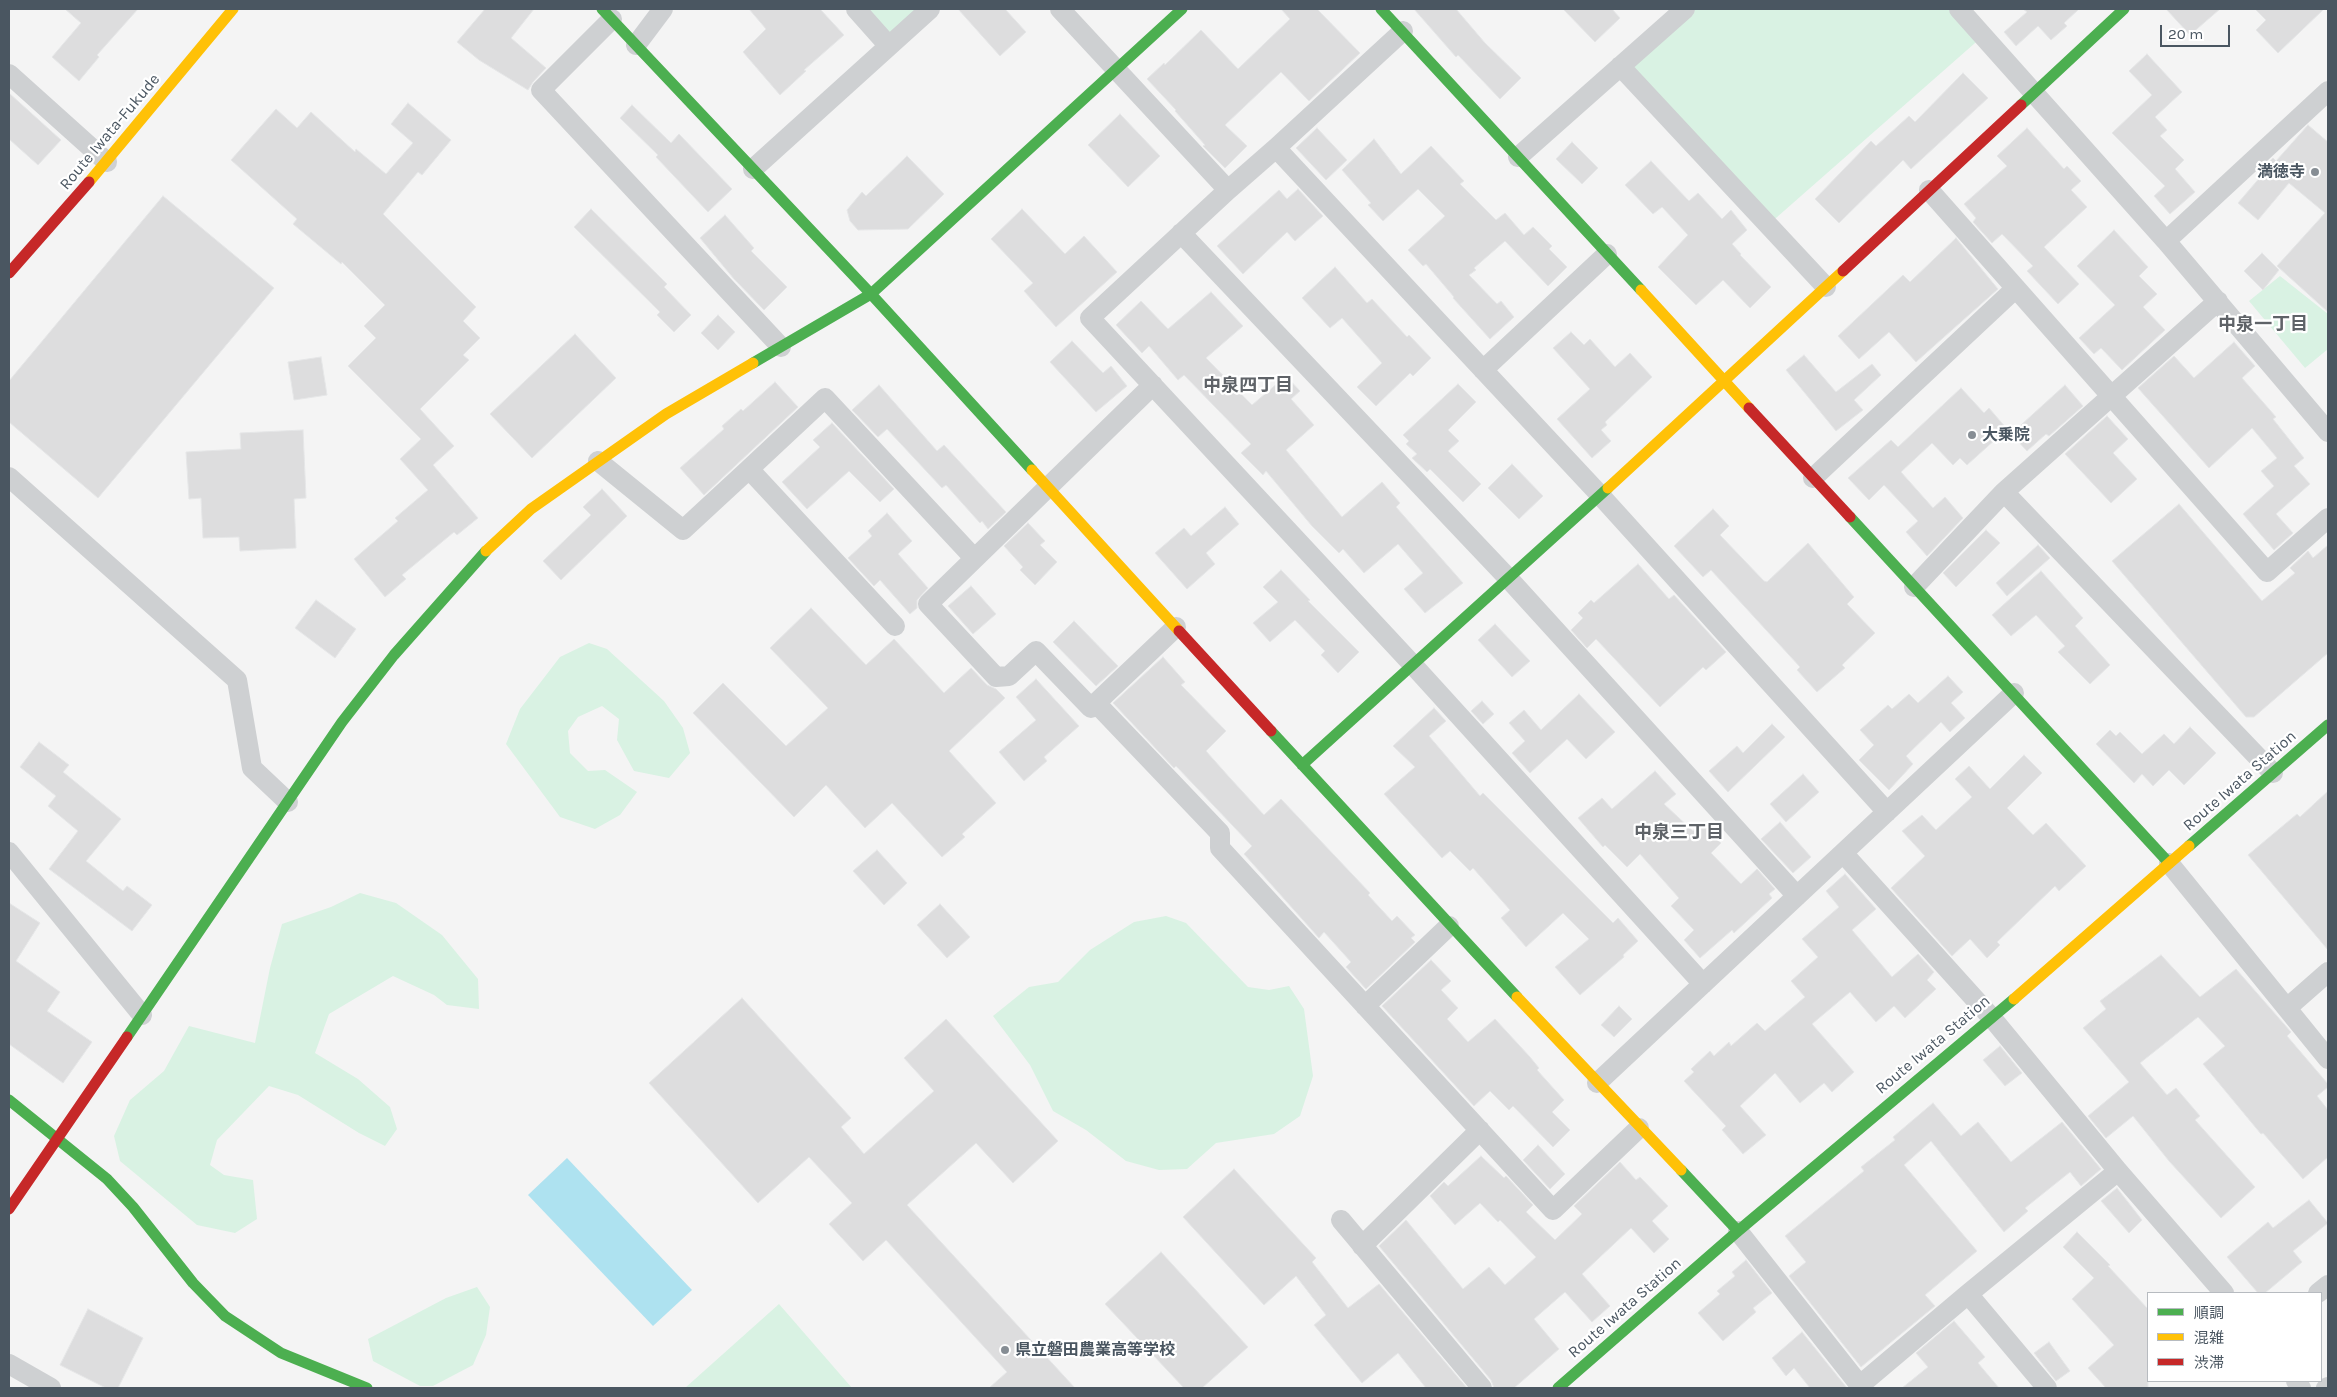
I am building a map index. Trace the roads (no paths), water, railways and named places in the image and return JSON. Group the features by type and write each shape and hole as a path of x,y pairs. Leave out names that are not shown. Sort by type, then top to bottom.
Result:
{"street":[{"name":"Route Iwata-Fukude","path":"9,273 107,162 233,9"},
{"path":"636,45 663,9"},
{"path":"856,9 888,45"},
{"path":"753,169 930,9"},
{"path":"1060,9 1228,190"},
{"path":"9,1209 342,722 394,655 488,548 531,509 666,414 871,294 1117,71 1182,9"},
{"path":"1382,9 2169,863 2328,1059"},
{"path":"1518,157 1685,9"},
{"path":"1959,9 2166,241 2328,432"},
{"path":"1302,765 1724,382 2124,9"},
{"path":"781,347 541,90 607,14 871,294 1449,926 1738,1231 1860,1387 1968,1294 2118,1171"},
{"path":"1403,31 1090,318 1413,665 1703,984"},
{"path":"1620,66 1826,287"},
{"path":"9,74 107,162"},
{"path":"2166,241 2328,91"},
{"path":"1276,148 1600,495 1887,812"},
{"path":"1929,190 2109,396 2268,572 2328,518"},
{"path":"1181,233 1508,578 1797,896"},
{"path":"1483,370 1607,254"},
{"path":"1813,478 2016,288"},
{"path":"1914,588 2004,492 2109,396 2218,301"},
{"path":"1153,385 928,604 996,677 1010,676 1036,651 1091,708 1176,626"},
{"path":"598,461 683,530 825,398 974,558"},
{"path":"749,469 896,626"},
{"path":"9,477 238,680 252,768 288,802"},
{"path":"2004,492 2273,773"},
{"path":"1597,1083 2014,693"},
{"path":"1096,703 1220,832 1220,848 1553,1210 1639,1128"},
{"name":"Route Iwata Station","path":"1558,1388 1738,1231 1992,1018 2328,726"},
{"path":"9,852 142,1015"},
{"path":"1843,853 1992,1018 2118,1171 2223,1292"},
{"path":"1365,1006 1449,926"},
{"path":"2287,1008 2328,972"},
{"path":"9,1100 107,1179 193,1283 225,1316 281,1353 368,1388"},
{"path":"1362,1246 1480,1130"},
{"path":"1341,1220 1482,1388"},
{"path":"1968,1294 2047,1388"},
{"path":"9,1364 51,1388"}],"water":[{"path":"567,1158 692,1290 653,1326 528,1195"}],"place":[{"name":"満徳寺","path":"2315,172"},
{"name":"大乗院","path":"1972,435"},
{"name":"県立磐田農業高等学校","path":"1005,1350"}],"district":[{"name":"中泉一丁目","path":"2263,325"},
{"name":"中泉四丁目","path":"1248,386"},
{"name":"中泉三丁目","path":"1679,833"}]}
